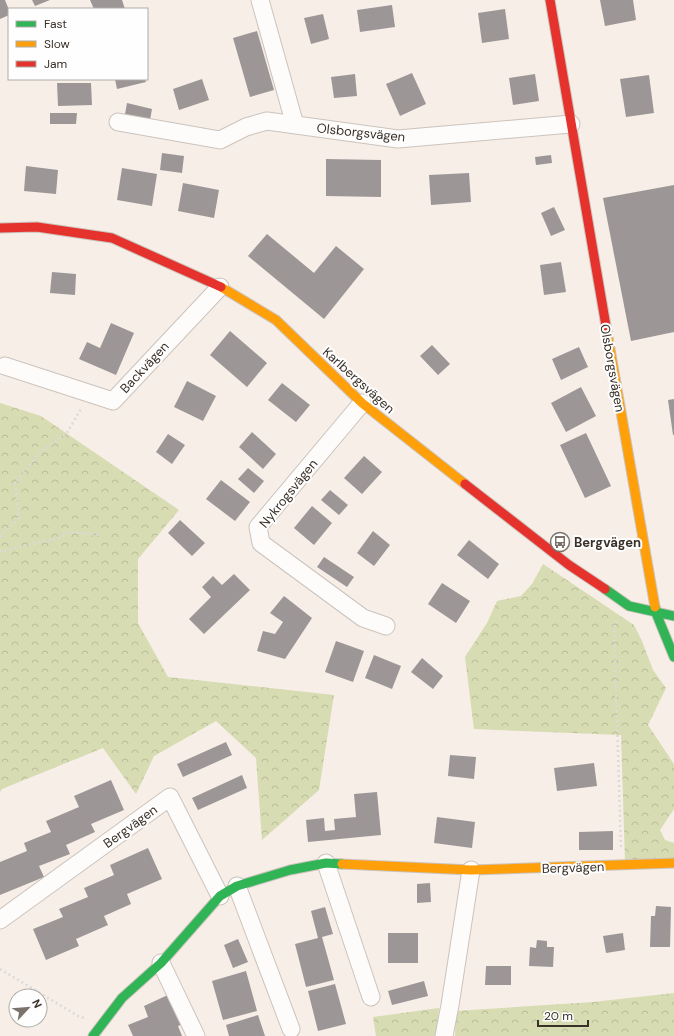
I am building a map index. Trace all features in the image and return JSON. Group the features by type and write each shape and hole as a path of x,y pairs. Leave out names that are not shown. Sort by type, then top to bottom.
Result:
{"street":[{"path":"260,0 295,125"},
{"name":"Olsborgsvägen","path":"550,0 656,613 674,658"},
{"name":"Olsborgsvägen","path":"118,122 220,140 246,127 267,121 398,139 571,124"},
{"name":"Karlbergsvägen","path":"0,228 37,227 112,238 220,287 276,320 362,404 569,565 629,606 674,616"},
{"name":"Backvägen","path":"6,366 113,401 220,287"},
{"name":"Nykrogsvägen","path":"362,404 258,527 261,543 362,618 386,626"},
{"name":"Bergvägen","path":"0,920 170,798 220,896"},
{"path":"326,863 371,997"},
{"name":"Bergvägen","path":"94,1036 122,998 161,963 220,896 237,886 290,870 326,863 471,870 674,864"},
{"path":"444,1036 471,870"},
{"path":"237,886 291,1029"},
{"path":"161,963 196,1036"}],"path":[{"path":"0,537 18,518 15,483 38,454 67,433 89,393"},
{"path":"0,551 2,552 56,539 70,532 101,535"},
{"path":"622,865 617,752 614,625 629,606"},
{"path":"0,969 78,1016 101,1026"}],"green space":[{"path":"0,403 41,416 179,510 138,559 138,623 168,677 334,695 319,790 262,840 256,758 216,721 154,756 136,794 103,748 2,789 0,792"},
{"path":"543,564 634,625 653,670 666,688 648,725 674,764 674,809 660,830 665,840 674,843 674,859 625,861 621,735 474,729 465,657 487,623 497,601 521,596 532,584"},
{"path":"674,993 674,1036 455,1036 456,1011 593,1002"},
{"path":"439,1008 436,1036 376,1036 373,1017"}],"building":[{"path":"0,0 5,0 8,8 8,15 0,19"},
{"path":"32,0 50,0 35,6"},
{"path":"90,0 122,0 125,8 94,8"},
{"path":"600,0 633,0 636,20 605,26"},
{"path":"392,5 395,27 360,32 357,10"},
{"path":"505,9 509,39 482,43 478,13"},
{"path":"323,14 329,39 311,44 304,18"},
{"path":"257,31 274,90 250,97 233,38"},
{"path":"412,73 426,104 400,116 386,84"},
{"path":"355,74 357,96 334,98 331,77"},
{"path":"535,74 539,101 513,105 509,78"},
{"path":"649,75 654,113 626,117 620,79"},
{"path":"202,79 209,100 179,110 173,89"},
{"path":"115,80 145,80 146,82 117,89"},
{"path":"57,83 91,83 92,105 58,106"},
{"path":"127,103 152,109 150,120 125,114"},
{"path":"50,113 77,113 76,124 50,124"},
{"path":"162,153 184,156 182,173 160,170"},
{"path":"551,155 552,163 536,165 535,157"},
{"path":"326,159 381,160 381,197 326,196"},
{"path":"26,166 58,170 56,194 24,191"},
{"path":"122,168 157,174 152,206 117,200"},
{"path":"469,173 471,202 431,205 429,175"},
{"path":"183,183 219,190 214,218 178,211"},
{"path":"674,185 674,332 631,341 603,198"},
{"path":"554,207 565,230 551,236 541,213"},
{"path":"267,234 314,273 336,246 364,269 324,319 248,256"},
{"path":"561,262 566,292 544,295 540,265"},
{"path":"52,272 76,274 75,295 50,293"},
{"path":"111,323 134,333 116,375 79,359 87,342 100,348"},
{"path":"230,331 267,363 247,387 210,355"},
{"path":"432,345 450,364 438,375 420,356"},
{"path":"579,347 588,367 561,380 552,359"},
{"path":"187,381 216,396 203,421 174,407"},
{"path":"282,383 310,405 296,422 268,400"},
{"path":"581,387 596,416 566,432 551,403"},
{"path":"674,399 674,435 673,435 668,400"},
{"path":"252,432 276,454 263,469 239,447"},
{"path":"586,433 611,486 585,498 560,445"},
{"path":"168,434 185,445 172,464 156,452"},
{"path":"364,456 382,472 362,494 344,478"},
{"path":"248,468 264,481 254,493 238,479"},
{"path":"221,480 250,502 235,521 206,499"},
{"path":"330,490 348,505 339,515 321,500"},
{"path":"312,506 332,523 314,545 294,528"},
{"path":"180,520 205,543 192,556 168,533"},
{"path":"373,531 390,545 374,566 357,553"},
{"path":"469,540 499,564 488,579 457,555"},
{"path":"324,557 354,577 347,587 317,567"},
{"path":"234,574 250,590 204,634 189,619 211,597 202,587 213,576 222,585"},
{"path":"442,583 470,601 456,623 428,604"},
{"path":"284,596 312,618 285,659 257,651 263,631 275,634 283,622 270,613"},
{"path":"336,641 364,651 353,682 325,672"},
{"path":"374,655 401,666 392,689 365,678"},
{"path":"422,658 443,676 433,689 411,672"},
{"path":"226,742 232,755 183,777 177,764"},
{"path":"450,755 476,757 474,779 448,776"},
{"path":"594,763 597,786 557,791 554,768"},
{"path":"242,775 247,788 198,810 192,798"},
{"path":"111,780 124,810 91,824 95,832 66,845 70,854 39,866 44,877 0,895 0,862 27,851 24,843 51,832 46,821 79,807 74,796"},
{"path":"377,792 381,835 308,842 306,820 324,818 325,831 335,830 334,819 356,817 354,794"},
{"path":"437,817 475,822 472,848 434,843"},
{"path":"613,831 613,850 579,850 579,832"},
{"path":"148,848 162,879 127,894 131,904 104,916 108,925 76,939 79,946 46,960 33,929 63,917 59,909 88,897 84,888 114,875 110,865"},
{"path":"430,883 431,902 417,903 417,884"},
{"path":"656,906 671,907 670,947 650,947 651,916 655,916"},
{"path":"325,907 333,934 322,937 334,980 306,987 295,944 318,938 311,911"},
{"path":"388,933 418,933 418,963 388,963"},
{"path":"623,933 625,950 606,953 603,936"},
{"path":"238,939 248,962 233,968 224,945"},
{"path":"537,940 547,941 547,947 554,947 553,967 529,966 530,947 536,948"},
{"path":"486,966 511,966 511,985 485,985"},
{"path":"246,971 257,1011 223,1020 212,981"},
{"path":"424,981 428,996 392,1005 388,991"},
{"path":"335,984 346,1024 318,1031 308,991"},
{"path":"170,994 183,1024 178,1026 182,1036 133,1036 128,1025 148,1017 144,1006"},
{"path":"258,1015 265,1036 229,1036 226,1025"}],"traffic: fast":[{"path":"605,589 629,606 674,616"},
{"path":"655,607 674,657"},
{"path":"93,1036 122,998 161,963 220,896 237,886 290,870 326,863 342,864"}],"traffic: slow":[{"path":"221,287 276,320 362,403 465,484"},
{"path":"606,326 655,607"},
{"path":"342,864 471,870 674,863"}],"traffic: jam":[{"path":"550,0 606,326"},
{"path":"0,228 37,227 112,238 221,287"},
{"path":"465,484 569,565 605,589"}],"place":[{"name":"Bergvägen","path":"560,542"}]}
